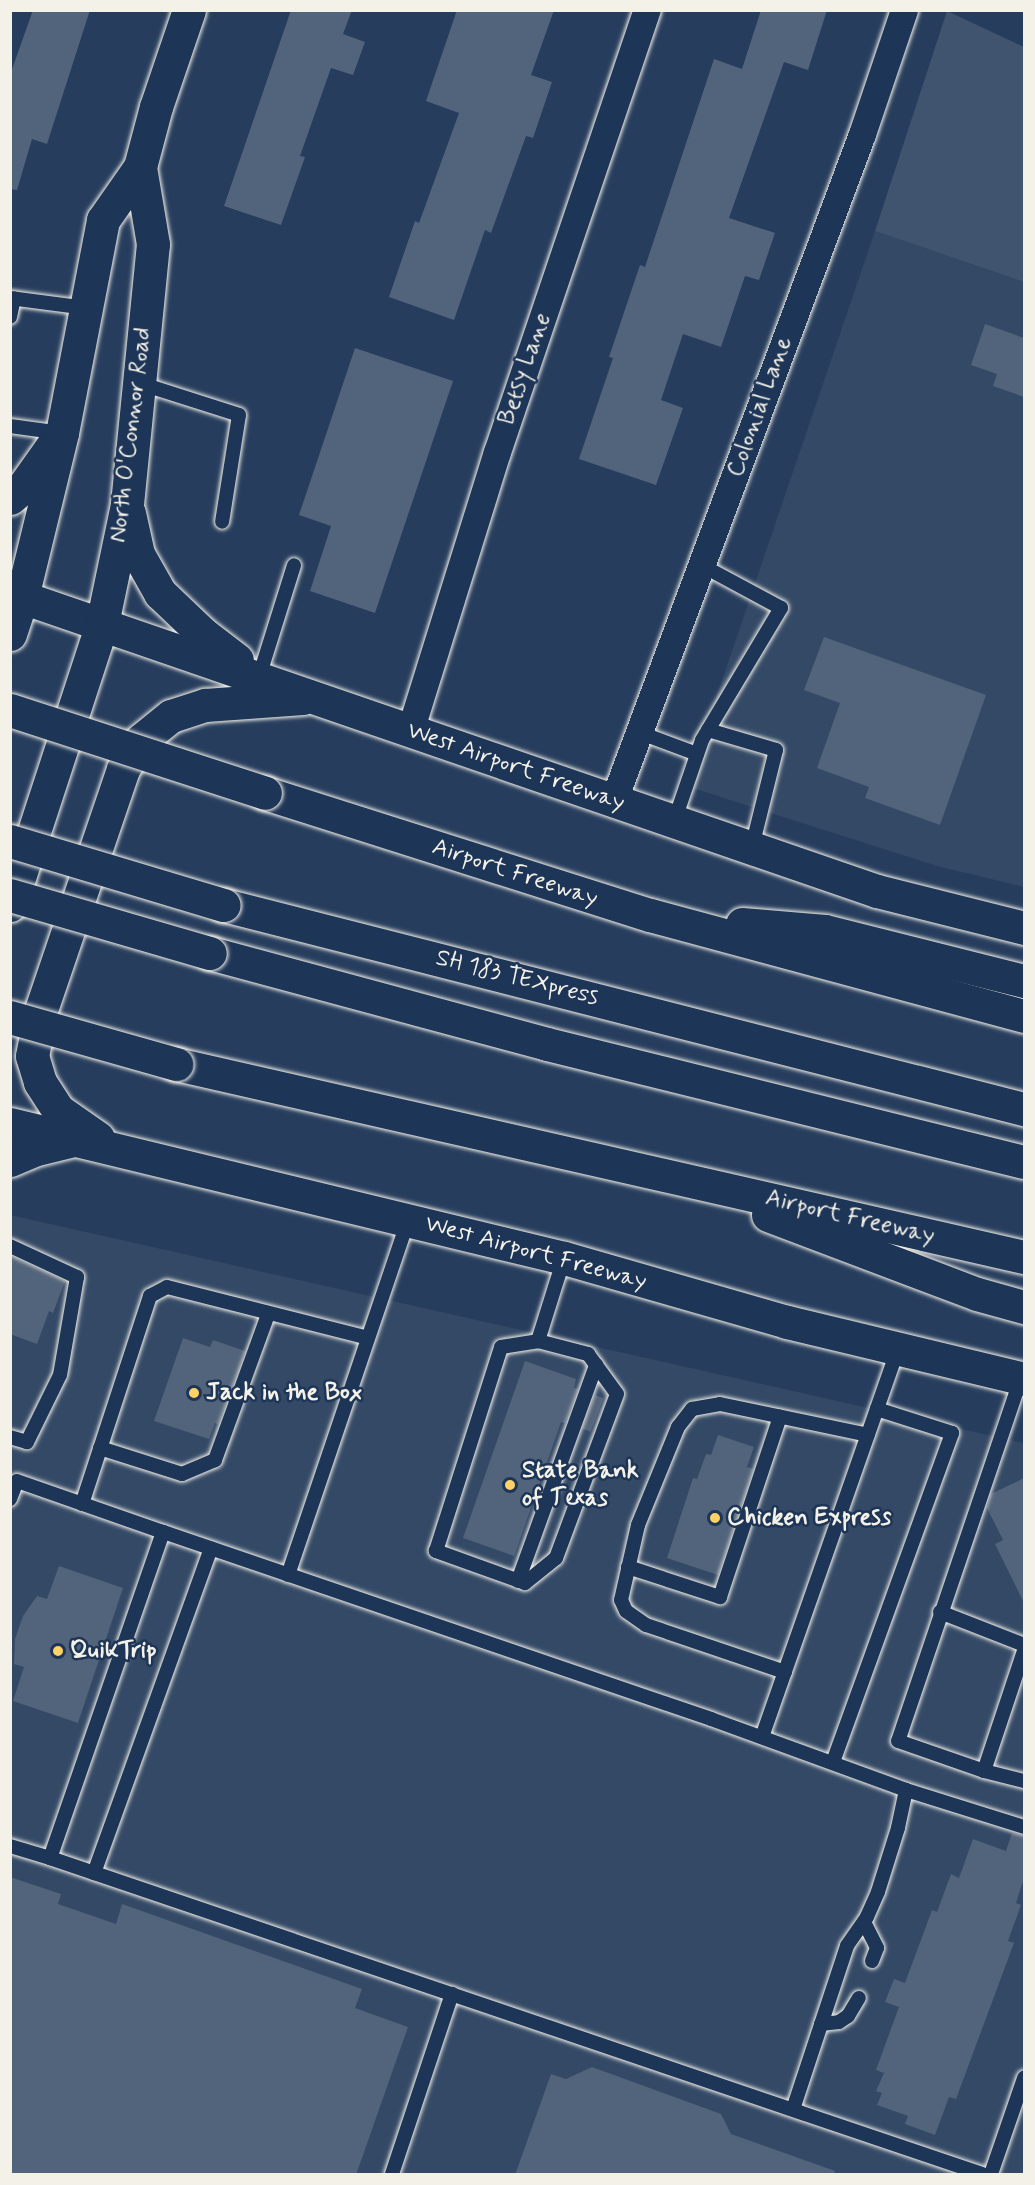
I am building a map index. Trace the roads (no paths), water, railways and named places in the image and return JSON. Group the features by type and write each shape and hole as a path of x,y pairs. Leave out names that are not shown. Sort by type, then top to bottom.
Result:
{"main road":[{"name":"North O'Connor Road","path":"10,634 16,595 62,433 103,220 140,167 156,107 189,10"},
{"name":"North O'Connor Road","path":"10,905 102,624 127,504 153,244 140,167"},
{"path":"10,498 23,487 62,433"},
{"path":"127,504 138,554 160,593 202,633 260,677"},
{"name":"West Airport Freeway","path":"16,595 260,677 613,802 675,819 877,891 1024,928"},
{"path":"111,1148 58,1110 40,1082 32,1056 41,1010 123,769 141,740 171,716 205,705 317,697"},
{"name":"Airport Freeway","path":"10,710 650,915 1024,1016"},
{"name":"SH 183 TEXpress","path":"10,841 224,905 1024,1109"},
{"path":"10,895 210,953 536,1041 1024,1162"},
{"path":"650,915 825,931 1024,981"},
{"name":"Airport Freeway","path":"10,1017 176,1064 1024,1257"},
{"name":"West Airport Freeway","path":"10,1124 564,1258 787,1322 899,1347 1023,1379"},
{"path":"10,1161 33,1150 76,1140"},
{"path":"652,1171 977,1294 1024,1307"}],"street":[{"name":"Betsy Lane","path":"410,731 497,452 647,10"},
{"name":"Colonial Lane","path":"613,802 862,134 904,10"}],"lane":[{"path":"10,317 12,298 86,309"},
{"path":"138,383 239,415 222,522"},
{"path":"10,426 62,433"},
{"path":"260,677 294,565"},
{"path":"675,819 708,730 781,608 701,565"},
{"path":"708,730 776,750 752,848"},
{"path":"638,732 698,754"},
{"path":"288,1575 408,1220"},
{"path":"10,1246 77,1277 60,1375 27,1442 10,1437"},
{"path":"538,1341 564,1258"},
{"path":"82,1504 150,1296 167,1287 368,1338"},
{"path":"100,1448 182,1474 214,1460 268,1314"},
{"path":"538,1341 588,1354 596,1365 617,1394 556,1558 525,1583 436,1551 501,1347 538,1341"},
{"path":"762,1737 899,1347"},
{"path":"518,1581 596,1365"},
{"path":"1023,1379 940,1612 898,1741 984,1771 1024,1782"},
{"path":"785,1672 646,1625 626,1611 621,1600 638,1525 678,1427 692,1408 720,1404 868,1435"},
{"path":"833,1762 952,1433 877,1409"},
{"path":"628,1567 720,1597 780,1417"},
{"path":"10,1499 17,1481 762,1737 906,1790 1024,1827"},
{"path":"50,1858 163,1532"},
{"path":"94,1873 212,1548"},
{"path":"940,1612 1024,1645"},
{"path":"984,1771 1024,1650"},
{"path":"793,2109 847,1946 864,1922 881,1881 898,1828 906,1790"},
{"path":"10,1846 793,2109 982,2175"},
{"path":"864,1922 877,1948 872,1961"},
{"path":"392,2175 452,1994"},
{"path":"821,2024 838,2022 848,2016 860,1998"},
{"path":"991,2175 1024,2078"}],"place":[{"name":"Jack in the Box","path":"194,1393"},
{"name":"State Bank of Texas","path":"510,1485"},
{"name":"Chicken Express","path":"715,1518"},
{"name":"QuikTrip","path":"58,1651"}]}
